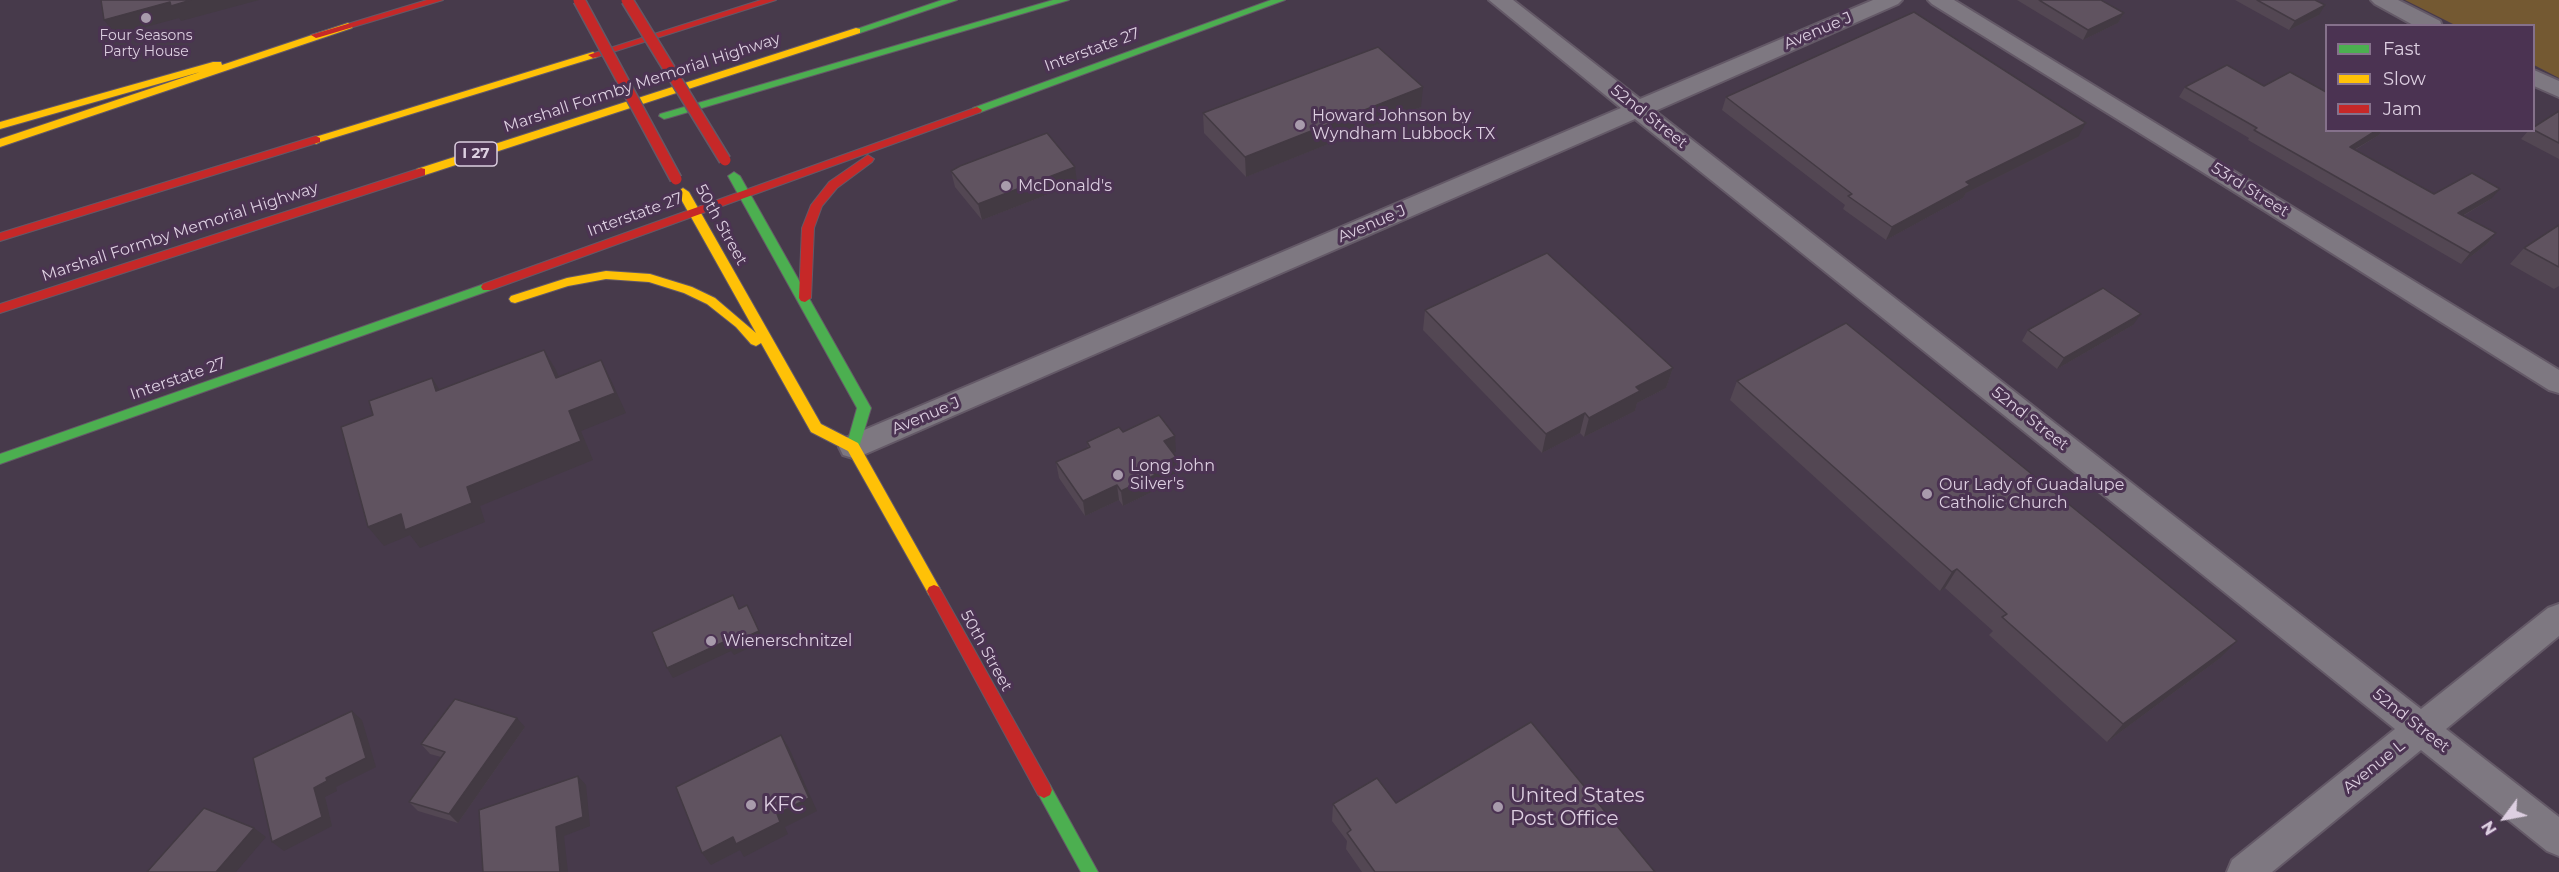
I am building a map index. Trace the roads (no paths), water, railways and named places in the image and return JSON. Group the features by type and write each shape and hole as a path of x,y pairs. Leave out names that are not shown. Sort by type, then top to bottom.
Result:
{"main road":[{"path":"0,126 437,0"},
{"name":"50th Street","path":"579,0 816,428 853,447 1090,872"},
{"path":"627,0 725,160 864,408 853,447"},
{"path":"0,237 771,0"},
{"name":"Marshall Formby Memorial Highway","path":"0,309 147,259 952,0"},
{"path":"626,126 1064,0"},
{"name":"Interstate 27","path":"0,459 304,352 1280,0"},
{"path":"0,143 348,26"},
{"path":"805,300 808,228 817,206 833,185 855,166 889,146 930,127"},
{"path":"147,259 489,164"},
{"path":"504,302 567,282 606,275 650,278 688,291 711,302 740,324 782,369"},
{"path":"304,352 448,316"}],"street":[{"name":"52nd Street","path":"1500,0 2559,839"},
{"name":"Avenue J","path":"853,447 1891,0"},
{"name":"53rd Street","path":"1939,0 2291,215 2559,383"},
{"path":"2382,0 2428,24"},
{"path":"2535,78 2559,90"},
{"name":"Avenue L","path":"2245,872 2559,617"}],"place":[{"name":"Four Seasons Party House","path":"146,18"},
{"name":"Howard Johnson by Wyndham Lubbock TX","path":"1300,125"},
{"name":"McDonald's","path":"1006,186"},
{"name":"Long John Silver's","path":"1118,475"},
{"name":"Our Lady of Guadalupe Catholic Church","path":"1927,494"},
{"name":"Wienerschnitzel","path":"711,641"},
{"name":"KFC","path":"751,805"},
{"name":"United States Post Office","path":"1498,807"}]}
